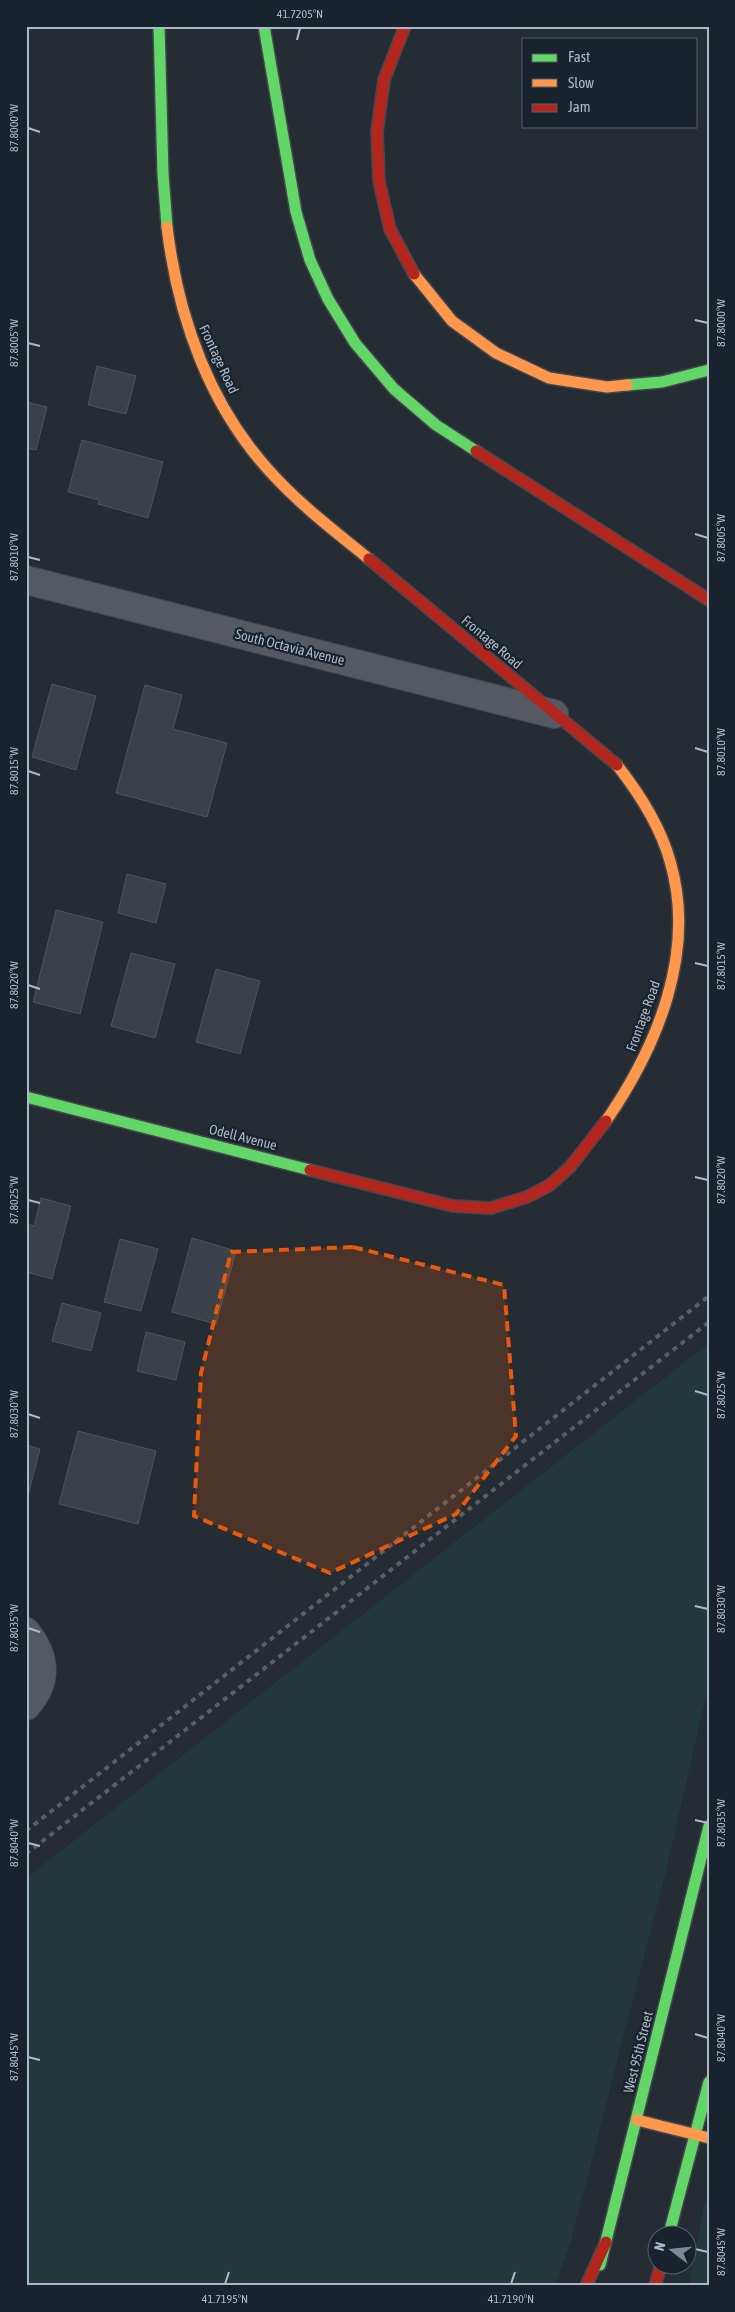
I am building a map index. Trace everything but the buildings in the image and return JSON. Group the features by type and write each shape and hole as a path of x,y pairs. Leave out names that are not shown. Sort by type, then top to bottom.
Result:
{"main road":[{"name":"Frontage Road","path":"159,26 166,210 174,266 185,320 207,373 236,427 269,471 310,510 554,714 618,765 646,803 667,846 678,898 677,945 670,994 648,1052 614,1114 576,1159 550,1185 519,1200 484,1209 453,1206"},
{"path":"264,26 296,212 310,260 324,291 355,343 394,390 436,425 709,600"},
{"path":"405,26 384,80 377,132 379,181 390,229 416,277 452,321 496,353 549,378 607,387 662,382 709,370"},
{"name":"Odell Avenue","path":"26,1097 453,1206"},
{"name":"West 95th Street","path":"594,2286 709,1826"},
{"path":"672,2224 709,2082"},
{"path":"637,2120 709,2138"},
{"path":"586,2286 606,2242"}],"street":[{"name":"South Octavia Avenue","path":"26,580 554,714"},
{"path":"26,1632 38,1646 43,1664 40,1683 26,1706"}],"highlighted area":[{"path":"353,1247 504,1285 516,1436 456,1514 330,1573 194,1516 201,1373 231,1252"}],"green space":[{"path":"709,1343 709,1683 665,1875 570,2245 555,2286 26,2286 26,1878"},
{"path":"709,2199 709,2286 689,2286 691,2274 698,2274 698,2236 704,2203"}],"railway":[{"path":"26,1831 709,1296"},
{"path":"26,1854 709,1322"}],"traffic: fast":[{"path":"159,26 163,174 167,227"},
{"path":"264,26 296,212 310,260 328,299 355,343 394,389 436,425 476,451"},
{"path":"627,385 662,382 709,370"},
{"path":"26,1097 310,1170"},
{"path":"600,2265 709,1826"},
{"path":"672,2224 709,2082"}],"traffic: slow":[{"path":"167,227 179,295 189,328 215,392 232,422 275,477 320,520 369,559"},
{"path":"414,274 452,321 496,353 549,378 607,387 627,385"},
{"path":"606,1121 641,1062 656,1030 675,964 679,930 677,895 666,848 648,810 617,765"},
{"path":"637,2120 709,2138"}],"traffic: jam":[{"path":"405,26 384,80 377,132 379,181 390,229 414,274"},
{"path":"476,451 709,600"},
{"path":"369,559 617,765"},
{"path":"310,1170 453,1206 491,1208 527,1197 550,1185 570,1167 606,1121"},
{"path":"586,2286 606,2242"},
{"path":"655,2286 658,2274"}]}
